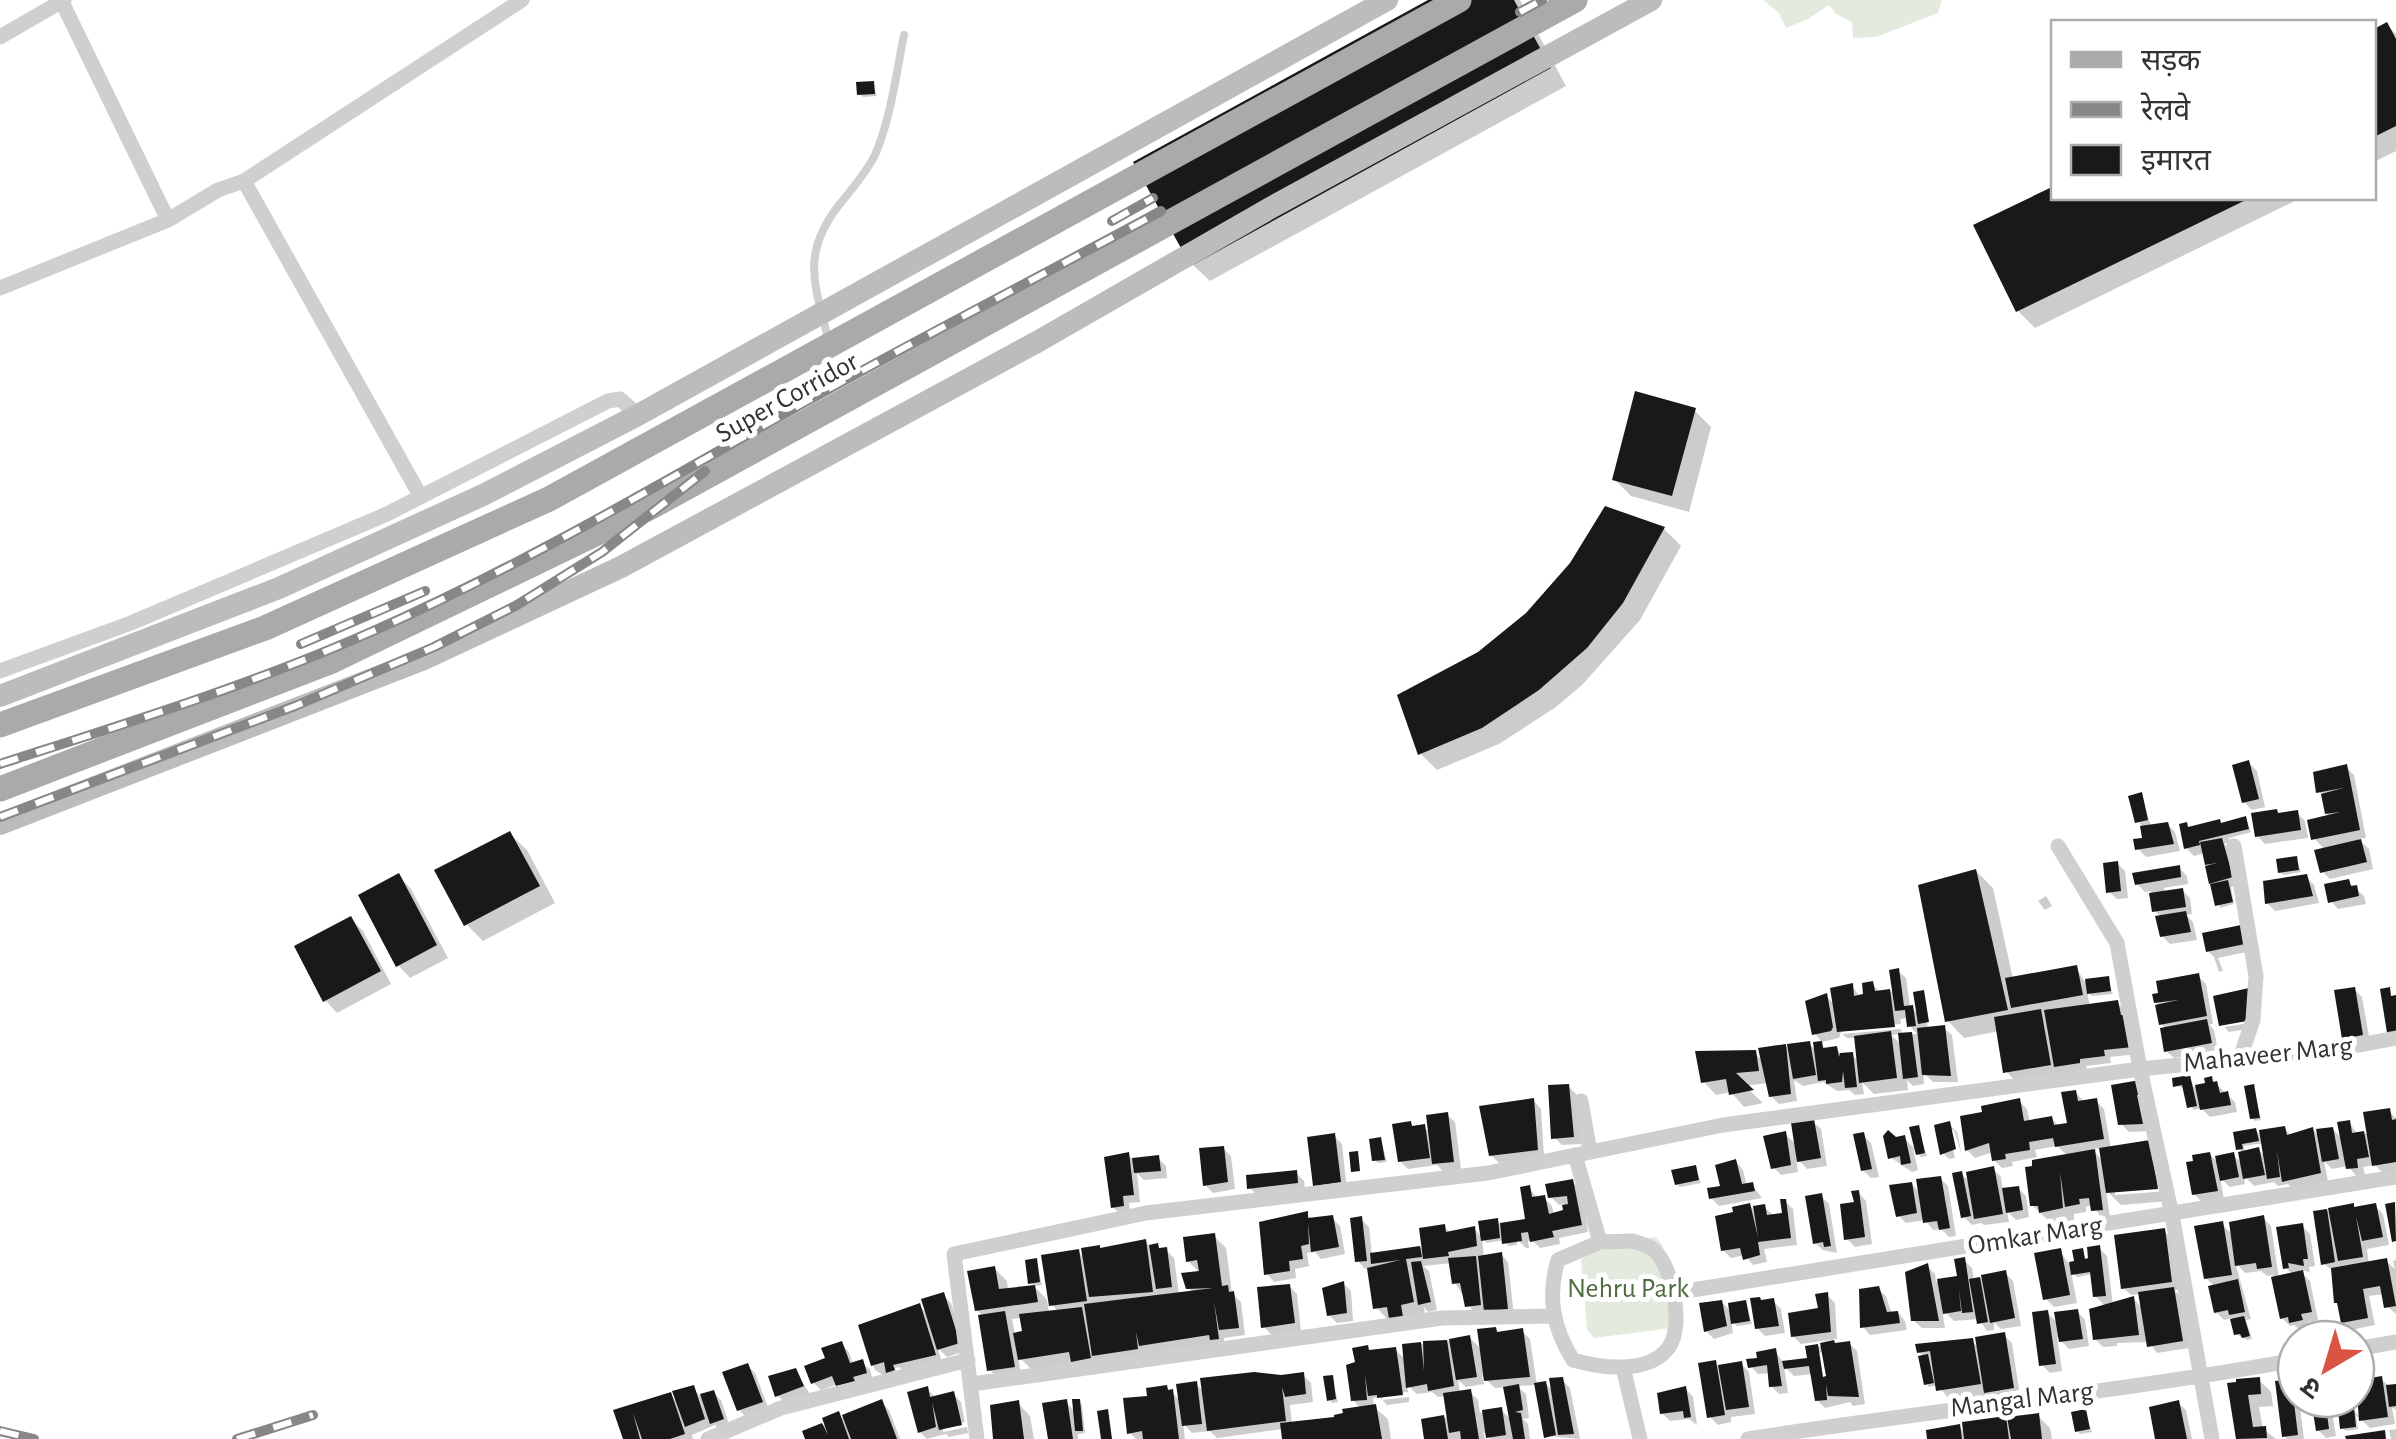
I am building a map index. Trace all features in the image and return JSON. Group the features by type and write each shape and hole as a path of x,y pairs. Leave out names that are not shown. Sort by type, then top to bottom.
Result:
{"main road":[{"name":"Super Corridor","path":"0,725 265,628 549,499 1459,0"},
{"name":"Super Corridor","path":"0,789 332,660 651,506 1575,0"}],"street":[{"path":"0,37 62,0 168,220"},
{"path":"0,288 168,220 218,190 244,181 522,0"},
{"path":"0,696 279,588 483,495 638,415 1387,0"},
{"path":"0,824 424,658 621,566 1022,350 1238,226 1650,0"},
{"path":"244,181 421,497"},
{"path":"0,672 131,622 421,497 608,401 620,399 638,415"},
{"path":"2058,846 2118,943 2212,1439"},
{"path":"2234,846 2256,976 2253,1020 2240,1058"},
{"name":"Mahaveer Marg","path":"968,1360 954,1254 1146,1213 1488,1173 1723,1125 2396,1038"},
{"path":"1581,1101 1582,1154 1600,1242"},
{"name":"Omkar Marg","path":"1674,1293 2396,1177"},
{"path":"1632,1241 1653,1249 1665,1265 1674,1293 1676,1328 1670,1346 1655,1360 1623,1367 1596,1367 1572,1360 1562,1343 1553,1316 1551,1284 1558,1260 1600,1242 1632,1241"},
{"path":"972,1384 1442,1318 1553,1316"},
{"path":"708,1439 781,1408 968,1360 977,1439"},
{"name":"Mangal Marg","path":"1748,1439 2276,1364"},
{"path":"1623,1367 1640,1439"}],"lane":[{"path":"830,346 812,271 816,240 874,158 904,35"}],"green space":[{"path":"1763,0 1942,0 1938,13 1876,37 1853,38 1852,22 1836,14 1829,5 1786,28 1779,13"},
{"name":"Nehru Park","path":"1655,1237 1662,1244 1680,1317 1672,1328 1594,1338 1587,1330 1581,1261 1592,1244"}],"building":[{"path":"1428,0 1514,0 1551,68 1191,266 1133,162"},
{"path":"2387,22 2396,39 2396,126 2376,136 2376,28"},
{"path":"874,81 875,94 857,95 856,82"},
{"path":"2051,187 2051,200 2246,200 2016,312 1973,225"},
{"path":"1635,391 1696,408 1672,496 1612,480"},
{"path":"1605,506 1665,527 1623,603 1587,648 1539,690 1482,728 1418,755 1397,695 1478,652 1526,613 1570,563"},
{"path":"2249,760 2259,799 2242,803 2232,765"},
{"path":"2347,764 2360,830 2311,840 2307,820 2340,812 2325,814 2321,794 2343,788 2316,793 2313,772"},
{"path":"2142,792 2148,820 2135,823 2128,796"},
{"path":"2277,809 2278,813 2298,810 2301,830 2255,837 2251,813"},
{"path":"2246,816 2249,829 2199,841 2200,845 2184,849 2179,824 2187,822 2188,827"},
{"path":"2168,822 2174,844 2135,850 2133,839 2142,838 2140,826"},
{"path":"510,831 540,886 464,926 434,870"},
{"path":"2222,838 2233,877 2209,884 2205,866 2217,863 2205,865 2200,842"},
{"path":"2361,839 2367,862 2320,873 2314,850"},
{"path":"2297,856 2299,870 2278,873 2276,859"},
{"path":"2118,861 2121,891 2106,893 2103,863"},
{"path":"2180,865 2181,877 2135,885 2132,873"},
{"path":"1976,869 2008,1010 1945,1022 1918,885"},
{"path":"399,873 437,945 396,967 358,895"},
{"path":"2307,874 2313,896 2265,904 2263,881"},
{"path":"2349,879 2351,886 2357,885 2359,896 2328,903 2324,884"},
{"path":"2228,880 2233,902 2215,906 2210,884"},
{"path":"2183,888 2186,907 2152,912 2149,893"},
{"path":"2186,911 2191,932 2160,937 2155,916"},
{"path":"351,916 381,971 323,1002 294,946"},
{"path":"2241,925 2245,944 2206,952 2202,933"},
{"path":"2077,965 2083,995 2011,1008 2005,978"},
{"path":"1899,968 1904,1006 1913,1005 1916,1026 1907,1027 1905,1010 1895,1011 1889,970"},
{"path":"2199,973 2207,1016 2159,1025 2155,1005 2178,1000 2154,1003 2152,994 2158,993 2156,981"},
{"path":"2109,976 2111,991 2087,994 2085,979"},
{"path":"1873,981 1875,991 1890,989 1895,1027 1837,1032 1830,988 1853,983 1854,996 1863,994 1862,983"},
{"path":"2355,987 2363,1035 2342,1039 2334,990"},
{"path":"2390,987 2391,996 2396,995 2396,1032 2387,1033 2380,989"},
{"path":"2249,988 2247,1021 2219,1026 2213,996"},
{"path":"1924,990 1929,1022 1918,1024 1913,992"},
{"path":"1827,993 1833,1027 1831,1031 1812,1035 1805,1001"},
{"path":"2118,1000 2121,1015 2127,1015 2133,1047 2104,1050 2105,1056 2054,1067 2044,1010"},
{"path":"2041,1009 2051,1065 2003,1073 1994,1017"},
{"path":"2207,1019 2212,1043 2164,1052 2160,1028"},
{"path":"1945,1025 1951,1076 1922,1075 1917,1028"},
{"path":"1891,1031 1897,1078 1859,1083 1854,1036"},
{"path":"1912,1032 1918,1077 1903,1079 1898,1033"},
{"path":"1810,1041 1816,1075 1793,1079 1787,1044"},
{"path":"1822,1041 1823,1048 1837,1046 1839,1057 1840,1053 1853,1052 1857,1087 1845,1088 1843,1071 1842,1082 1818,1081 1813,1042"},
{"path":"1786,1044 1791,1094 1769,1097 1758,1048"},
{"path":"1756,1050 1759,1071 1736,1073 1754,1090 1729,1095 1726,1079 1701,1083 1695,1051"},
{"path":"2190,1075 2197,1106 2187,1108 2182,1085 2173,1087 2172,1078"},
{"path":"2212,1076 2220,1093 2228,1091 2231,1105 2200,1110 2195,1085"},
{"path":"2140,1080 2142,1095 2137,1095 2143,1124 2118,1125 2111,1085"},
{"path":"1569,1084 1574,1137 1551,1139 1548,1085"},
{"path":"2254,1084 2260,1118 2250,1119 2244,1086"},
{"path":"2076,1090 2078,1101 2097,1098 2104,1139 2055,1147 2053,1138 2029,1142 2030,1150 2005,1154 2006,1159 1992,1161 1989,1143 1965,1151 1960,1116 1982,1112 1981,1106 2020,1098 2024,1121 2052,1116 2054,1125 2067,1123 2061,1092"},
{"path":"1534,1098 1538,1150 1489,1156 1479,1106"},
{"path":"2390,1108 2392,1120 2396,1119 2396,1162 2372,1166 2363,1112"},
{"path":"1448,1112 1454,1162 1432,1164 1426,1115"},
{"path":"1814,1119 1821,1158 1797,1162 1791,1123"},
{"path":"2350,1120 2352,1133 2364,1131 2369,1157 2357,1159 2358,1168 2346,1169 2337,1122"},
{"path":"1411,1121 1412,1126 1425,1124 1430,1158 1398,1162 1392,1124"},
{"path":"1950,1121 1956,1149 1940,1155 1934,1125"},
{"path":"1919,1125 1925,1153 1916,1155 1909,1127"},
{"path":"2285,1126 2287,1135 2313,1127 2321,1173 2282,1182 2277,1151 2280,1177 2267,1179 2259,1130"},
{"path":"2333,1127 2339,1159 2322,1162 2316,1129"},
{"path":"2256,1128 2259,1141 2242,1144 2243,1149 2236,1150 2233,1132"},
{"path":"1888,1130 1896,1137 1905,1135 1911,1163 1901,1165 1900,1156 1888,1159 1883,1136"},
{"path":"1786,1131 1791,1165 1771,1169 1763,1136"},
{"path":"1864,1132 1872,1169 1861,1171 1853,1134"},
{"path":"1335,1133 1341,1182 1313,1186 1307,1137"},
{"path":"1381,1137 1385,1160 1372,1161 1369,1139"},
{"path":"2150,1140 2158,1189 2106,1193 2099,1148"},
{"path":"1224,1146 1228,1182 1203,1186 1199,1148"},
{"path":"2259,1147 2265,1175 2243,1179 2238,1152"},
{"path":"2095,1149 2103,1210 2091,1211 2089,1198 2065,1207 2060,1172 2063,1208 2039,1213 2038,1206 2030,1206 2025,1167 2032,1166 2032,1160"},
{"path":"1358,1151 1360,1171 1351,1172 1349,1152"},
{"path":"1129,1152 1134,1195 1123,1196 1124,1206 1111,1208 1104,1157"},
{"path":"2210,1152 2218,1191 2192,1195 2186,1162 2193,1161 2192,1155"},
{"path":"2234,1152 2239,1177 2220,1181 2215,1156"},
{"path":"1159,1155 1161,1171 1134,1173 1132,1158"},
{"path":"1736,1159 1742,1184 1753,1182 1755,1191 1709,1199 1707,1188 1720,1186 1715,1165"},
{"path":"1696,1165 1699,1180 1675,1185 1671,1170"},
{"path":"1994,1166 2003,1214 1974,1219 1966,1172"},
{"path":"1297,1170 1298,1183 1247,1189 1246,1175"},
{"path":"1962,1171 1971,1216 1961,1218 1952,1173"},
{"path":"1941,1176 1950,1228 1939,1230 1937,1221 1923,1223 1916,1179"},
{"path":"1573,1179 1582,1225 1552,1231 1554,1237 1530,1242 1528,1232 1521,1233 1522,1241 1502,1244 1500,1223 1525,1219 1520,1187 1530,1185 1532,1197 1545,1195 1549,1214 1563,1210 1562,1205 1568,1204 1567,1196 1548,1198 1545,1184"},
{"path":"1912,1182 1917,1213 1896,1217 1889,1185"},
{"path":"2019,1186 2023,1210 2006,1213 2002,1188"},
{"path":"1859,1190 1865,1237 1844,1240 1840,1204 1854,1202 1851,1191"},
{"path":"1822,1193 1831,1246 1824,1247 1823,1242 1813,1244 1805,1196"},
{"path":"1780,1199 1786,1199 1791,1238 1758,1242 1760,1255 1743,1260 1740,1248 1721,1251 1715,1216 1750,1203 1758,1237 1753,1206 1765,1204 1767,1215 1782,1213"},
{"path":"2395,1202 2396,1241 2392,1242 2385,1204"},
{"path":"2354,1203 2354,1207 2376,1203 2383,1237 2362,1241 2356,1216 2363,1257 2338,1261 2328,1208"},
{"path":"2327,1209 2335,1262 2321,1265 2313,1211"},
{"path":"1308,1211 1308,1218 1333,1215 1339,1247 1311,1252 1308,1223 1309,1244 1301,1246 1303,1259 1289,1261 1290,1271 1264,1275 1259,1222"},
{"path":"2264,1215 2272,1267 2257,1269 2256,1263 2235,1266 2229,1222"},
{"path":"1362,1216 1367,1261 1355,1262 1350,1218"},
{"path":"1498,1218 1500,1238 1481,1241 1478,1221"},
{"path":"2223,1221 2232,1275 2204,1279 2194,1226"},
{"path":"2303,1223 2308,1259 2303,1259 2304,1266 2288,1263 2289,1268 2283,1269 2276,1227"},
{"path":"1445,1224 1446,1232 1475,1226 1477,1246 1448,1252 1449,1256 1423,1259 1419,1228"},
{"path":"2165,1228 2172,1282 2121,1289 2114,1235"},
{"path":"1215,1233 1222,1286 1228,1285 1229,1292 1234,1291 1239,1328 1219,1330 1214,1302 1219,1339 1210,1340 1209,1335 1139,1346 1136,1332 1138,1349 1092,1356 1084,1304 1213,1288 1186,1289 1181,1273 1199,1271 1197,1260 1186,1262 1183,1237"},
{"path":"1146,1239 1153,1292 1089,1297 1081,1248"},
{"path":"1158,1243 1159,1248 1167,1247 1172,1287 1156,1289 1149,1245"},
{"path":"2100,1245 2106,1296 2093,1297 2090,1272 2071,1275 2069,1262 2074,1261 2072,1250 2083,1248 2085,1259 2087,1247"},
{"path":"1420,1246 1422,1257 1406,1259 1414,1302 1401,1305 1403,1317 1389,1319 1387,1307 1373,1309 1367,1268 1400,1260 1371,1264 1370,1253"},
{"path":"2061,1248 2070,1295 2043,1300 2034,1253"},
{"path":"1079,1249 1087,1301 1049,1306 1041,1255"},
{"path":"1502,1252 1508,1309 1484,1312 1478,1256"},
{"path":"1476,1256 1481,1305 1465,1307 1460,1283 1452,1284 1448,1258"},
{"path":"1965,1257 1973,1312 1962,1313 1959,1290 1961,1311 1943,1314 1937,1279 1957,1276 1954,1259"},
{"path":"1037,1258 1040,1282 1028,1284 1025,1260"},
{"path":"2387,1258 2396,1306 2384,1308 2380,1286 2363,1289 2368,1318 2340,1319 2334,1303 2331,1268"},
{"path":"1421,1261 1431,1302 1418,1305 1411,1262"},
{"path":"1928,1263 1939,1321 1911,1321 1905,1272"},
{"path":"995,1266 999,1289 1035,1285 1038,1302 975,1311 967,1271"},
{"path":"2006,1270 2015,1318 1990,1323 1981,1275"},
{"path":"2303,1270 2312,1312 2301,1314 2303,1319 2280,1319 2271,1277"},
{"path":"1980,1277 1988,1322 1977,1324 1969,1279"},
{"path":"2238,1279 2245,1312 2214,1313 2208,1286"},
{"path":"1344,1281 1347,1313 1327,1316 1322,1288"},
{"path":"1290,1284 1295,1323 1261,1328 1257,1287"},
{"path":"1879,1286 1887,1312 1898,1311 1900,1323 1860,1328 1859,1289"},
{"path":"2174,1287 2183,1341 2147,1347 2138,1292"},
{"path":"944,1292 960,1343 937,1350 921,1299"},
{"path":"1828,1292 1831,1332 1791,1337 1788,1313 1818,1308 1815,1294"},
{"path":"2134,1296 2139,1335 2093,1340 2089,1309"},
{"path":"1750,1298 1774,1298 1779,1326 1755,1329"},
{"path":"1722,1300 1727,1326 1704,1332 1699,1303"},
{"path":"1746,1300 1750,1321 1731,1324 1728,1303"},
{"path":"920,1303 936,1355 893,1365 895,1370 886,1373 884,1362 871,1366 858,1325"},
{"path":"1082,1307 1091,1358 1071,1362 1069,1352 1018,1360 1013,1333 1022,1331 1019,1314"},
{"path":"2078,1309 2083,1339 2059,1342 2054,1312"},
{"path":"2048,1310 2056,1364 2039,1366 2032,1312"},
{"path":"1005,1311 1015,1367 987,1371 978,1315"},
{"path":"2244,1316 2250,1336 2242,1338 2240,1334 2234,1335 2230,1319"},
{"path":"1496,1327 1497,1332 1523,1328 1530,1377 1484,1381 1477,1329"},
{"path":"2005,1332 2014,1388 1984,1393 1975,1337"},
{"path":"1470,1335 1477,1377 1456,1380 1449,1339"},
{"path":"1973,1338 1981,1384 1936,1391 1930,1351 1917,1353 1915,1344"},
{"path":"1447,1340 1454,1386 1428,1391 1427,1384 1406,1388 1402,1344 1421,1342 1424,1371 1423,1341"},
{"path":"842,1341 850,1363 863,1359 867,1373 836,1386 832,1376 811,1384 804,1366 825,1358 821,1348"},
{"path":"1850,1341 1859,1397 1828,1396 1826,1384 1827,1400 1815,1401 1809,1366 1784,1369 1782,1361 1807,1358 1805,1346 1818,1344 1823,1377 1826,1376 1820,1343"},
{"path":"1368,1345 1369,1350 1396,1347 1403,1395 1368,1396 1365,1375 1367,1400 1351,1401 1346,1365 1355,1362 1352,1348"},
{"path":"1776,1348 1782,1386 1769,1387 1767,1365 1748,1368 1746,1359 1757,1358 1756,1352"},
{"path":"1928,1354 1934,1383 1924,1385 1918,1356"},
{"path":"1716,1360 1725,1415 1707,1418 1698,1363"},
{"path":"1742,1361 1749,1407 1726,1410 1718,1365"},
{"path":"748,1363 763,1402 737,1411 722,1372"},
{"path":"796,1368 804,1386 775,1397 768,1376"},
{"path":"1304,1372 1306,1394 1285,1397 1282,1387 1286,1421 1207,1431 1200,1378"},
{"path":"1333,1375 1336,1399 1327,1401 1323,1376"},
{"path":"2382,1376 2388,1417 2376,1419 2376,1377"},
{"path":"1563,1377 1574,1434 1558,1435 1549,1378"},
{"path":"2260,1377 2261,1394 2248,1395 2253,1427 2266,1426 2267,1438 2236,1439 2227,1383"},
{"path":"1197,1381 1202,1424 1182,1426 1176,1384"},
{"path":"1546,1381 1556,1435 1544,1438 1534,1383"},
{"path":"1519,1384 1523,1410 1515,1412 1521,1413 1525,1439 1513,1439 1503,1387"},
{"path":"2396,1384 2396,1406 2389,1407 2386,1385"},
{"path":"694,1385 705,1419 685,1427 672,1391"},
{"path":"1167,1385 1168,1390 1173,1389 1179,1439 1143,1439 1142,1431 1127,1434 1123,1398 1147,1396 1146,1388"},
{"path":"928,1386 930,1397 954,1391 962,1425 939,1430 932,1402 936,1427 918,1433 907,1392"},
{"path":"1686,1386 1691,1417 1684,1418 1683,1411 1660,1414 1657,1393"},
{"path":"1471,1389 1479,1439 1461,1439 1460,1431 1449,1433 1443,1393"},
{"path":"714,1390 724,1419 710,1424 700,1394"},
{"path":"671,1392 685,1434 670,1439 642,1439 633,1413 640,1439 623,1439 613,1410"},
{"path":"882,1399 897,1439 851,1439 842,1415"},
{"path":"1067,1399 1073,1439 1048,1439 1042,1403"},
{"path":"1072,1399 1080,1399 1083,1431 1075,1431"},
{"path":"1019,1400 1024,1439 993,1439 990,1405"},
{"path":"2179,1400 2187,1439 2155,1439 2149,1407"},
{"path":"1376,1404 1382,1439 1282,1439 1280,1423 1334,1417 1343,1413 1342,1409"},
{"path":"1502,1407 1506,1435 1486,1438 1482,1410"},
{"path":"1108,1409 1112,1439 1101,1439 1097,1411"},
{"path":"2086,1409 2090,1429 2075,1432 2071,1412"},
{"path":"839,1411 849,1439 805,1439 802,1431 822,1423 828,1435 822,1418"},
{"path":"2039,1413 2042,1439 2011,1439 2007,1417"},
{"path":"1444,1415 1448,1439 1424,1439 1421,1419"},
{"path":"2006,1416 2009,1439 1964,1439 1962,1422"},
{"path":"2280,1419 2296,1419 2298,1435 2282,1437"},
{"path":"2314,1419 2328,1419 2329,1429 2316,1431"},
{"path":"2339,1419 2355,1419 2356,1427 2340,1429"},
{"path":"1960,1424 1962,1439 1927,1439 1926,1430"},
{"path":"2385,1430 2386,1439 2345,1436"}],"railway":[{"path":"1520,12 1542,0"},
{"path":"1112,221 1153,198"},
{"path":"0,764 234,687 427,606 592,522 851,377 1161,211"},
{"path":"0,817 295,706 434,647 517,605 602,552 705,471"},
{"path":"301,644 425,591"},
{"path":"237,1439 313,1415"},
{"path":"0,1431 34,1439"}]}
